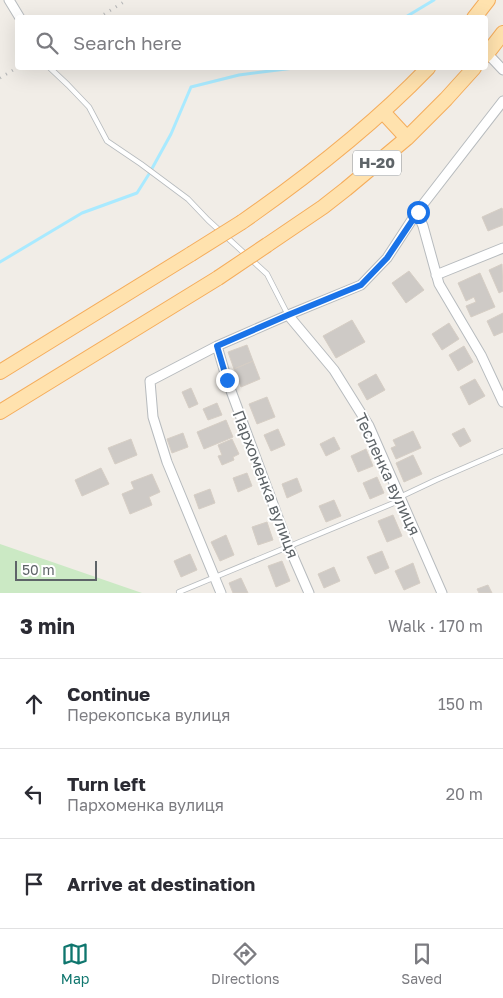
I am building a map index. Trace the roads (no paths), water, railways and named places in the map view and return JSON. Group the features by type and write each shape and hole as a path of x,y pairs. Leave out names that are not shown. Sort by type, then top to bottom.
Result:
{"main road":[{"path":"476,15 488,0"},
{"path":"488,52 503,33"},
{"name":"Н-20","path":"0,372 242,222 291,188 384,112 426,70"},
{"name":"Н-20","path":"0,412 218,278 338,195 407,138 472,70"},
{"path":"384,112 407,138"}],"street":[{"path":"9,0 18,15"},
{"path":"488,56 503,70"},
{"path":"221,593 167,462 153,417 150,381 217,346 361,285 387,258 418,212 503,101"},
{"path":"418,212 439,284 481,355 503,402"},
{"path":"436,275 503,248"},
{"name":"Тесленка вулиця","path":"288,315 334,370 369,426 442,593"},
{"name":"Пархоменка вулиця","path":"217,346 227,380 289,547 309,593"}],"lane":[{"path":"52,70 88,108 107,141 188,199 267,274 288,315"},
{"path":"178,592 400,499 436,480 503,451"}],"waterway":[{"path":"409,15 434,0"},
{"path":"0,262 82,213 137,193 171,134 191,87 239,75 278,70"}],"railway":[{"path":"103,15 127,0"},
{"path":"0,78 15,69"}]}
